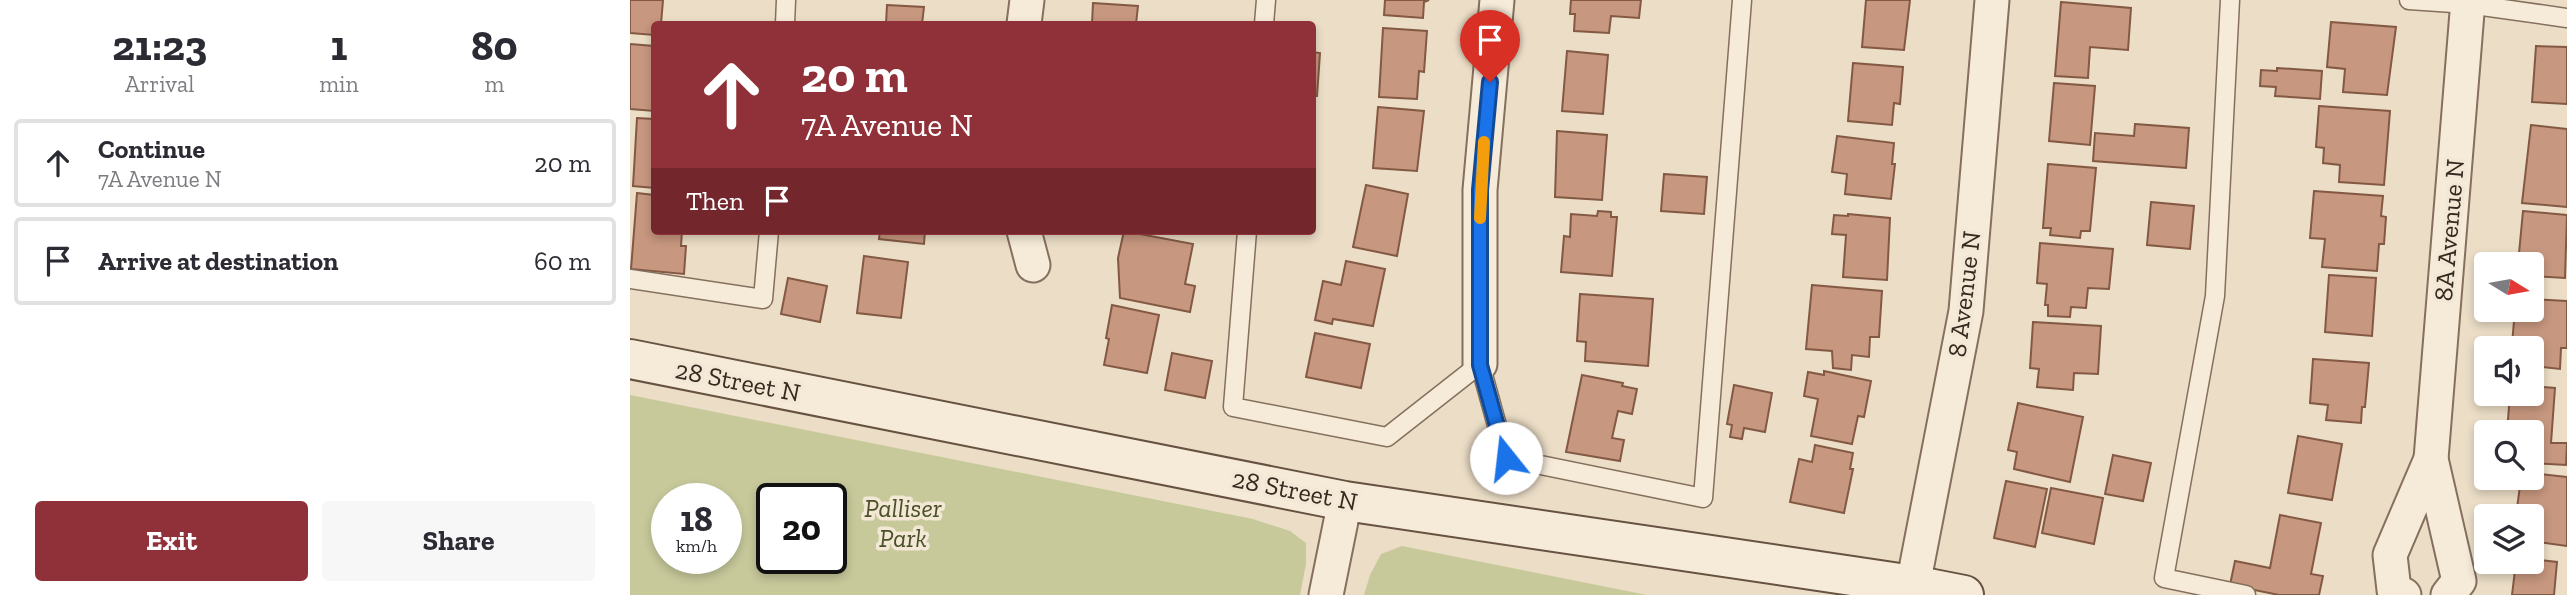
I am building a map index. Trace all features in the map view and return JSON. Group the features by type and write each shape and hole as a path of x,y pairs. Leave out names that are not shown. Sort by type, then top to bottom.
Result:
{"main road":[{"name":"28 Street N","path":"630,359 1345,501 1913,585 1964,595"}],"street":[{"path":"1024,21 1027,0"},
{"path":"1480,365 1480,190 1497,0"},
{"name":"8 Avenue N","path":"1913,585 1966,311 1992,0"},
{"name":"8A Avenue N","path":"2448,595 2459,581 2431,459 2468,2"},
{"path":"1025,235 1033,265"},
{"name":"8A Avenue N","path":"2403,595 2394,590 2390,555 2431,459"},
{"path":"1326,595 1345,501"}],"lane":[{"path":"785,21 786,0"},
{"path":"1264,21 1266,0"},
{"path":"1247,235 1233,407 1387,437 1480,365 1506,458 1703,498 1742,0"},
{"path":"2230,0 2215,296 2164,578 2246,595"},
{"path":"2409,0 2468,2 2567,19"},
{"path":"630,279 763,299 769,235"}],"green space":[{"name":"Palliser Park","path":"630,395 1253,519 1290,531 1306,543 1306,564 1300,595 630,595"},
{"path":"1402,546 1647,595 1364,595 1370,575 1381,554"}],"building":[{"path":"630,0 663,0 661,21 651,21 651,35 630,33"},
{"path":"1385,0 1429,0 1424,2 1423,18 1384,15"},
{"path":"1571,0 1641,0 1639,18 1611,16 1609,33 1574,31 1575,14 1570,14"},
{"path":"1866,0 1910,0 1904,50 1862,47"},
{"path":"2061,2 2131,8 2128,50 2090,47 2088,78 2055,76"},
{"path":"1093,3 1138,6 1136,21 1092,21"},
{"path":"887,5 924,7 922,21 886,21"},
{"path":"2331,22 2396,27 2387,95 2343,92 2345,69 2327,67"},
{"path":"1383,28 1427,31 1424,72 1419,71 1417,99 1379,97"},
{"path":"630,44 651,46 651,111 630,109"},
{"path":"2536,46 2567,47 2567,104 2532,102"},
{"path":"1567,51 1608,55 1603,114 1562,111"},
{"path":"1316,52 1320,53 1316,96"},
{"path":"1853,63 1903,67 1900,104 1894,103 1892,125 1848,121"},
{"path":"2277,68 2322,71 2320,99 2275,96 2276,87 2260,86 2261,70 2277,71"},
{"path":"2054,83 2095,86 2090,145 2049,141"},
{"path":"2319,106 2390,111 2384,185 2339,182 2340,165 2323,163 2324,148 2316,147"},
{"path":"1378,107 1424,111 1417,171 1373,168"},
{"path":"637,118 651,119 651,188 633,186"},
{"path":"2135,124 2189,128 2186,168 2093,161 2095,133 2134,136"},
{"path":"2531,125 2567,129 2567,207 2522,203"},
{"path":"1557,131 1607,135 1602,200 1555,197"},
{"path":"1837,136 1894,143 1892,164 1895,164 1891,199 1845,194 1847,174 1832,172"},
{"path":"2048,164 2096,168 2090,231 2081,231 2080,238 2050,235 2051,228 2043,228"},
{"path":"1664,174 1707,177 1704,214 1661,211"},
{"path":"1366,185 1408,194 1397,256 1353,247"},
{"path":"2314,191 2383,196 2381,216 2386,217 2384,244 2379,244 2377,271 2322,267 2325,239 2310,238"},
{"path":"637,193 651,195 651,235 682,235 681,246 686,246 684,274 631,269"},
{"path":"2151,202 2194,206 2190,249 2147,245"},
{"path":"1598,211 1611,212 1611,217 1617,217 1612,276 1561,272 1564,236 1570,237 1571,214 1597,216"},
{"path":"2523,211 2567,215 2565,278 2544,277 2544,252 2519,252"},
{"path":"1834,215 1890,218 1887,280 1843,277 1846,235 1832,234"},
{"path":"880,235 925,235 924,244 879,239"},
{"path":"1123,235 1145,235 1193,244 1185,284 1195,286 1190,312 1120,298 1118,258"},
{"path":"2040,243 2113,249 2109,289 2088,288 2086,308 2071,307 2070,317 2048,316 2048,305 2045,305 2047,284 2037,283"},
{"path":"864,256 908,262 901,318 857,313"},
{"path":"1346,261 1385,269 1373,326 1333,319 1332,324 1315,320 1323,281 1341,285"},
{"path":"2329,275 2376,278 2372,336 2325,332"},
{"path":"788,278 827,286 820,322 781,314"},
{"path":"1812,285 1882,291 1879,337 1870,337 1869,357 1852,355 1851,370 1833,368 1832,351 1806,349"},
{"path":"1580,294 1653,299 1648,366 1585,361 1586,342 1577,341"},
{"path":"2544,300 2567,301 2567,348 2561,348 2560,369 2544,367 2544,336 2513,336 2514,322 2544,322"},
{"path":"1112,305 1159,315 1147,373 1104,365"},
{"path":"2033,322 2101,326 2098,374 2074,373 2073,390 2037,387 2039,369 2030,368"},
{"path":"1315,333 1370,344 1361,388 1306,377"},
{"path":"1172,353 1212,361 1205,398 1165,390"},
{"path":"2313,359 2369,363 2361,423 2326,420 2328,405 2310,403"},
{"path":"1824,371 1871,381 1864,417 1858,416 1852,444 1811,436 1818,399 1804,396 1808,372 1824,375"},
{"path":"1582,375 1623,383 1622,386 1637,389 1632,414 1618,411 1612,438 1624,440 1620,461 1566,452"},
{"path":"1734,385 1772,393 1765,432 1744,428 1742,439 1730,437 1732,425 1727,424"},
{"path":"2544,387 2555,388 2551,443 2567,443 2566,465 2544,464 2544,420 2508,420 2509,406 2544,406"},
{"path":"2018,403 2083,417 2070,482 2014,469 2017,452 2008,450"},
{"path":"2298,436 2342,444 2332,500 2288,493"},
{"path":"1815,445 1853,453 1850,469 1853,469 1844,513 1790,502 1799,459 1812,462"},
{"path":"2113,455 2151,463 2143,501 2105,494"},
{"path":"2544,474 2567,477 2567,546 2544,543 2544,504 2518,504 2519,490 2544,490"},
{"path":"2006,481 2047,489 2035,547 1994,538"},
{"path":"2051,488 2103,498 2094,544 2042,533"},
{"path":"2280,515 2321,523 2311,574 2323,576 2319,595 2279,595 2230,585 2235,561 2270,568"},
{"path":"2544,560 2557,562 2554,595 2512,595 2515,574 2544,574"}],"slow traffic":[{"path":"1480,218 1484,142"}],"route":[{"path":"1490,82 1480,190 1480,365 1506,458"}]}
